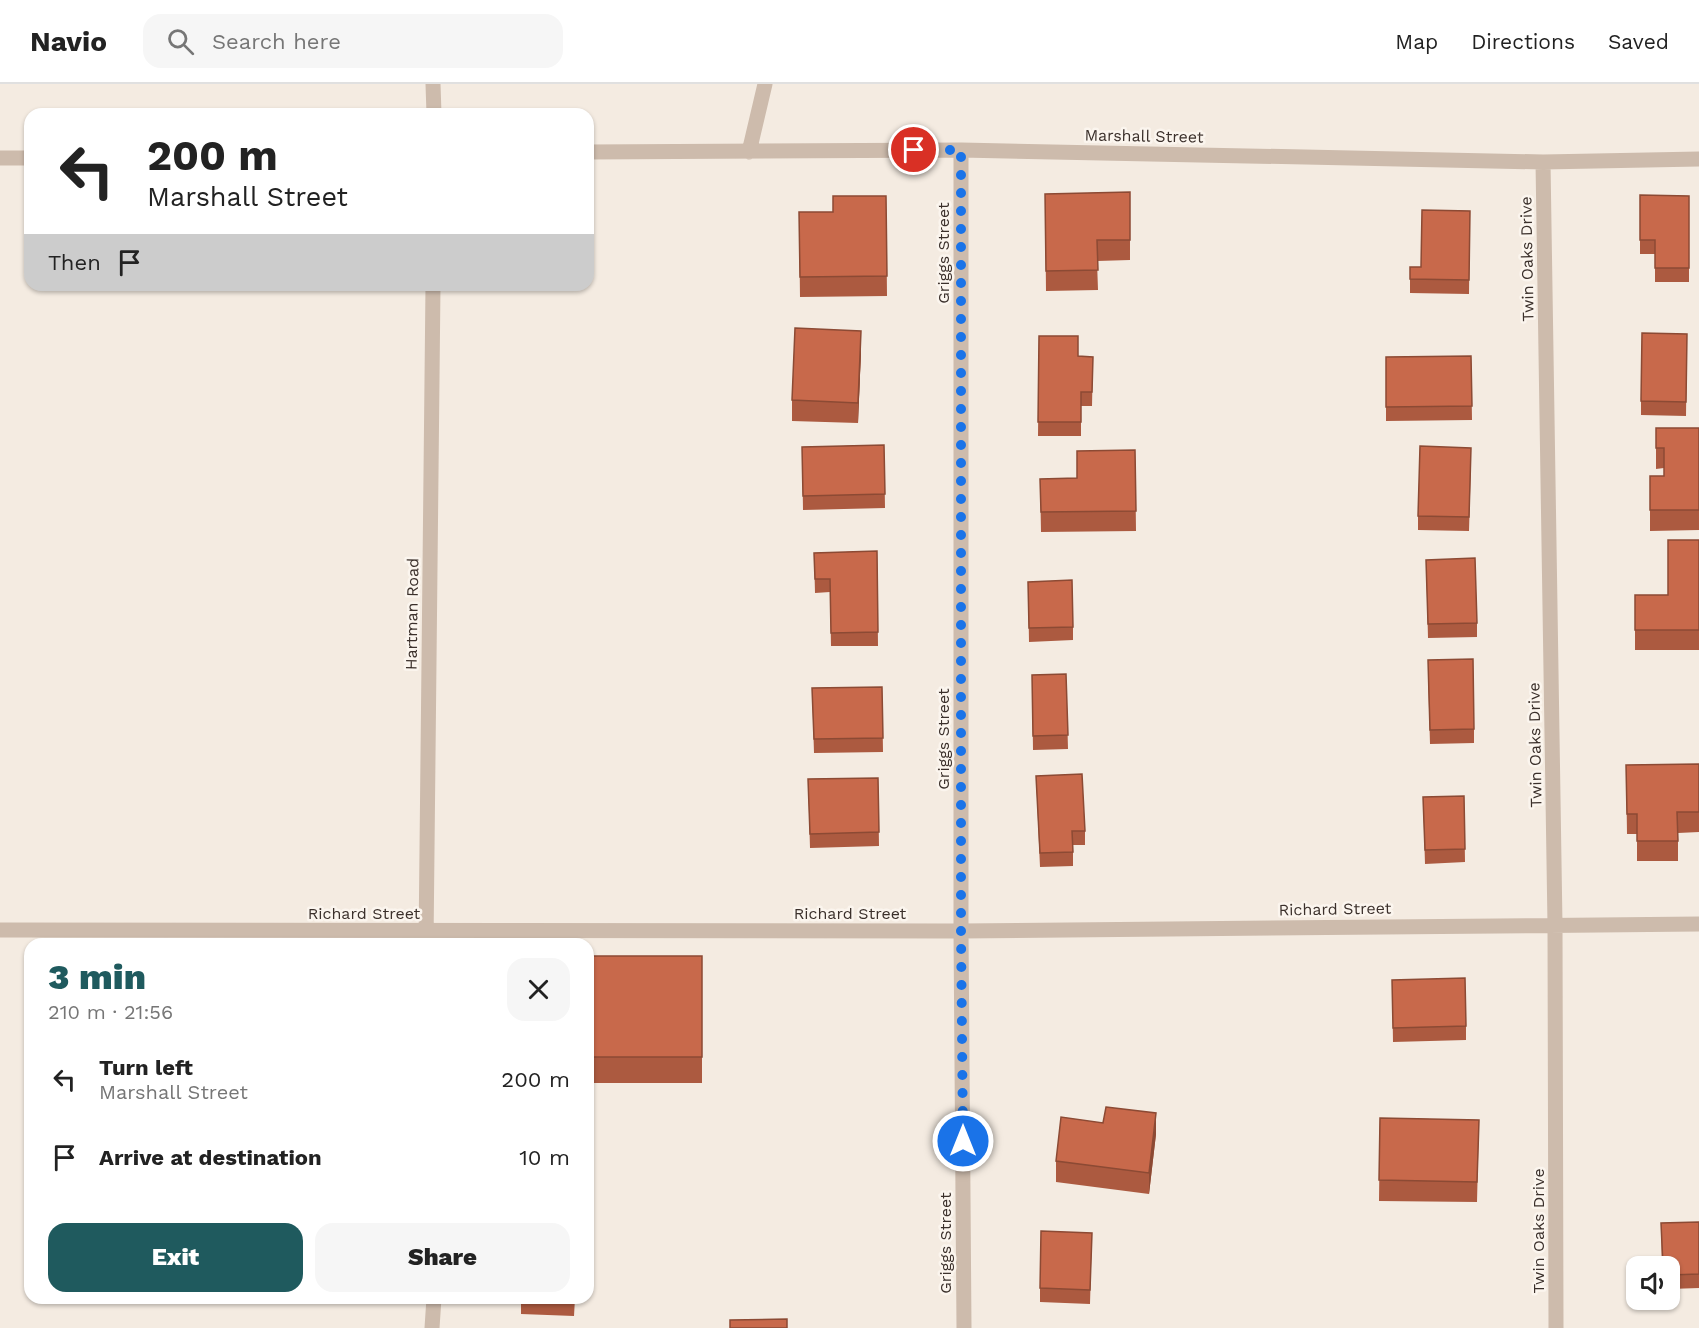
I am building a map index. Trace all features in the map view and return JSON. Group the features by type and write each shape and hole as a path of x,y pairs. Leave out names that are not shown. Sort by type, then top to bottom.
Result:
{"street":[{"path":"434,84 434,108"},
{"path":"749,152 765,84"},
{"name":"Marshall Street","path":"594,152 961,150 1544,162 1699,159"},
{"name":"Griggs Street","path":"961,150 961,931 964,1328"},
{"path":"0,158 24,158"},
{"name":"Twin Oaks Drive","path":"1544,162 1555,925 1556,1328"},
{"name":"Hartman Road","path":"426,937 434,291"},
{"name":"Richard Street","path":"0,930 426,937 1699,924"},
{"path":"432,1328 434,1304"}],"building":[{"path":"1130,192 1130,240 1097,240 1098,270 1046,271 1045,194"},
{"path":"1640,195 1689,196 1689,268 1655,268 1655,240 1640,240"},
{"path":"833,196 886,196 887,276 800,277 799,212 833,212"},
{"path":"1422,210 1470,211 1469,280 1410,279 1410,267 1421,267"},
{"path":"795,328 861,331 858,403 792,400"},
{"path":"1642,333 1687,334 1686,402 1641,401"},
{"path":"1039,336 1078,336 1078,356 1093,357 1092,392 1081,392 1081,422 1038,422"},
{"path":"1471,356 1472,406 1386,407 1386,357"},
{"path":"1656,428 1699,428 1699,510 1650,510 1650,476 1664,476 1664,448 1656,448"},
{"path":"884,445 885,494 803,496 802,447"},
{"path":"1420,446 1471,448 1469,517 1418,516"},
{"path":"1135,450 1136,511 1041,512 1040,479 1077,478 1077,451"},
{"path":"1668,540 1699,540 1699,630 1635,630 1635,595 1668,595"},
{"path":"877,551 878,632 831,633 830,579 815,579 814,553"},
{"path":"1475,558 1477,623 1428,624 1426,560"},
{"path":"1072,580 1073,627 1029,628 1028,582"},
{"path":"1473,659 1474,729 1430,730 1428,660"},
{"path":"1066,674 1068,735 1033,736 1032,675"},
{"path":"882,687 883,738 814,739 812,688"},
{"path":"1699,764 1699,812 1677,812 1678,841 1637,841 1637,814 1627,814 1626,765"},
{"path":"1082,774 1085,831 1072,831 1073,852 1040,853 1036,776"},
{"path":"878,778 879,832 810,834 808,779"},
{"path":"1464,796 1465,849 1425,850 1423,797"},
{"path":"594,956 702,956 702,1057 594,1057"},
{"path":"1465,978 1466,1026 1393,1028 1392,980"},
{"path":"1106,1107 1156,1113 1149,1173 1056,1161 1061,1117 1103,1123"},
{"path":"1380,1118 1479,1120 1477,1182 1379,1180"},
{"path":"1699,1222 1699,1274 1680,1275 1680,1256 1663,1256 1661,1223"},
{"path":"1041,1231 1092,1233 1090,1290 1040,1288"},
{"path":"787,1319 787,1328 730,1328 730,1320"}],"route":[{"path":"914,150 961,150 963,1141"}]}
